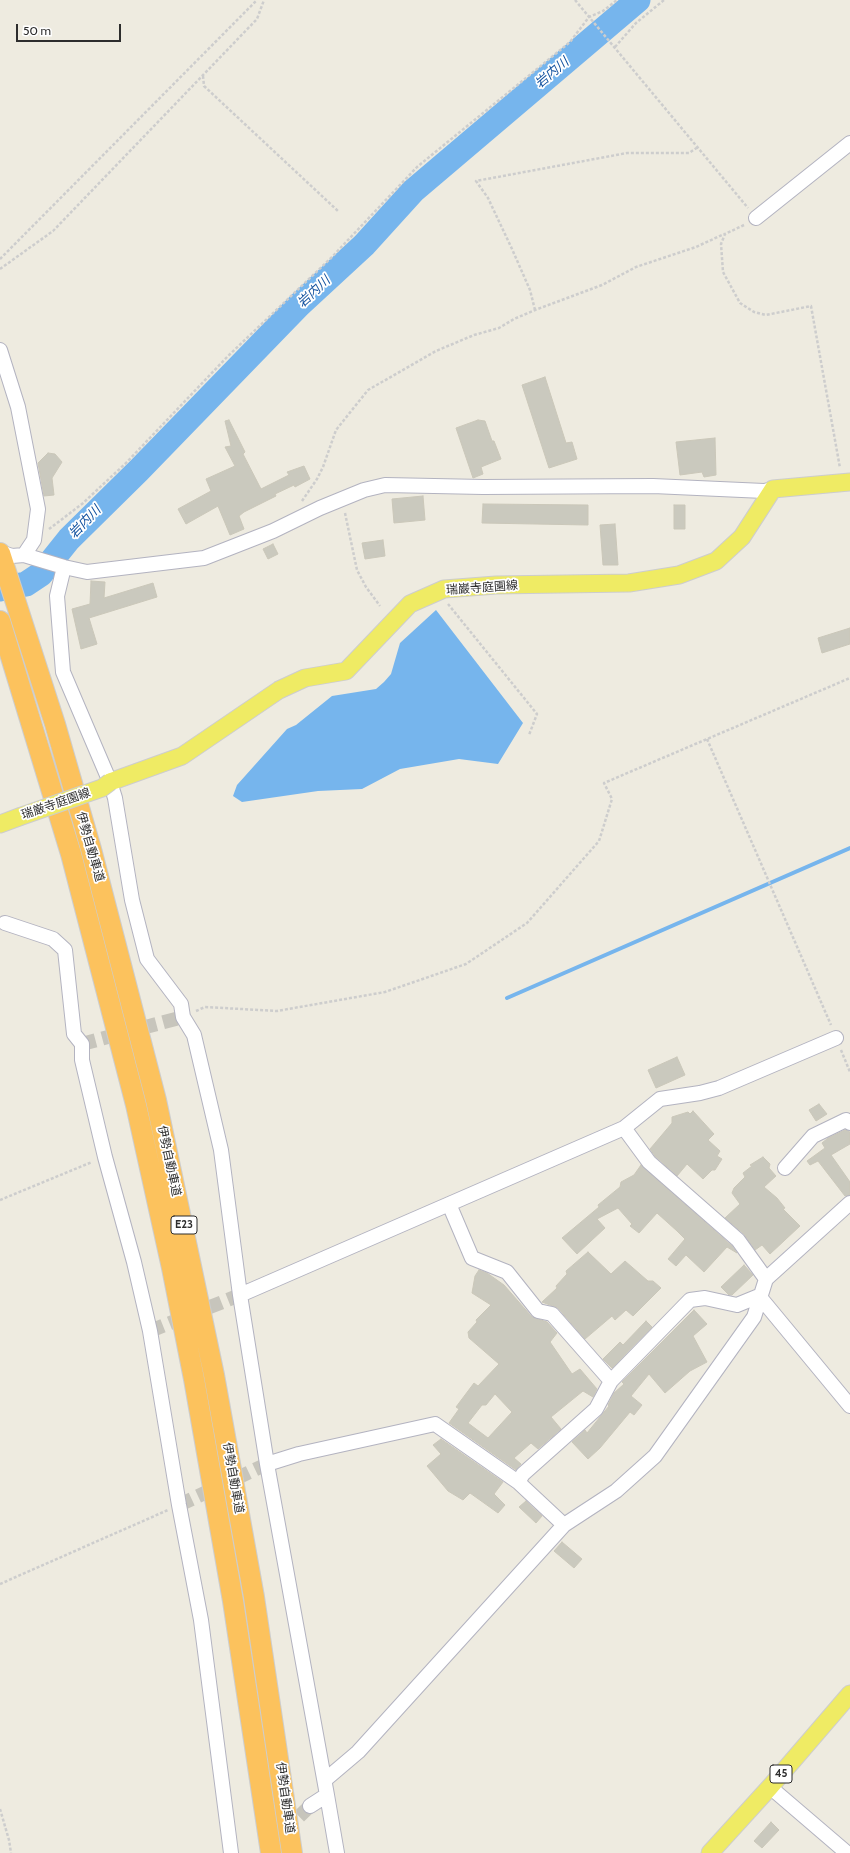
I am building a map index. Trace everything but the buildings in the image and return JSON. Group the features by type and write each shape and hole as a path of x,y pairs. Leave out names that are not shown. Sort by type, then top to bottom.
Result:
{"highway":[{"name":"伊勢自動車道","path":"0,553 55,724 91,849 156,1100 216,1382 254,1597 292,1853"},
{"name":"伊勢自動車道","path":"0,621 73,862 104,974 141,1128 172,1268 194,1379 233,1601 271,1853"}],"main road":[{"path":"773,489 847,483"},
{"name":"瑞巌寺庭園線","path":"110,782 182,756 279,690 304,678 346,671 410,604 444,589 496,585 629,584 679,574 716,561 742,537 773,489"},
{"name":"瑞厳寺庭園線","path":"0,824 102,788 110,782"},
{"name":"45","path":"710,1853 850,1694"}],"street":[{"path":"756,218 850,143"},
{"path":"0,350 18,408 38,509 34,540 24,555"},
{"path":"0,553 12,556 24,555 87,572 204,558 273,531 342,498 364,490 385,485 483,488 653,486 764,491 773,489"},
{"path":"64,567 57,596 64,672 116,798 132,900 147,959 181,1004 183,1017 194,1035 221,1150 240,1295 268,1464 337,1853"},
{"path":"6,923 53,939 65,950 74,1034 82,1044 82,1060 105,1157 134,1262 150,1331 179,1505 201,1620 231,1853"},
{"path":"240,1295 624,1128 660,1099 700,1093 719,1088 836,1038"},
{"path":"785,1168 813,1136 846,1120 850,1123"},
{"path":"624,1128 650,1162 738,1240 766,1279"},
{"path":"325,1780 358,1752 564,1525 616,1491 655,1456 754,1317 759,1296 766,1279 850,1203"},
{"path":"449,1204 472,1258 507,1272 538,1311 552,1314 611,1381"},
{"path":"518,1482 523,1474 596,1409 611,1381 690,1300 705,1298 738,1304 759,1296"},
{"path":"759,1296 850,1406"},
{"path":"268,1464 299,1454 435,1424 518,1482 564,1525"},
{"path":"770,1786 847,1853"},
{"path":"310,1806 327,1795"}],"path":[{"path":"0,259 256,0"},
{"path":"0,269 53,231 257,19 264,0"},
{"path":"302,502 324,467 336,430 368,390 436,351 474,335 499,328 514,319 535,310 602,285 636,267 696,247 745,225 756,218 575,0"},
{"path":"34,540 82,504 126,463 228,356 331,258 417,167 570,42 589,17 603,11 617,0"},
{"path":"614,47 636,23 664,0"},
{"path":"203,76 204,86 338,210"},
{"path":"535,310 530,290 512,249 488,198 476,181 627,153 689,153 698,147"},
{"path":"725,234 721,244 723,272 740,303 754,312 766,315 811,306 847,483"},
{"path":"342,498 357,570 366,588 380,606"},
{"path":"444,589 444,599 537,714 529,734"},
{"path":"183,1017 205,1007 277,1011 386,992 466,964 527,923 599,841 612,799 604,783 850,678"},
{"path":"707,739 850,1072"},
{"path":"0,1200 105,1157"},
{"path":"0,1584 179,1505"},
{"path":"0,1809 9,1840 11,1853"}],"water":[{"path":"436,610 523,723 498,764 459,759 400,769 362,789 318,791 242,802 233,796 237,785 287,729 296,725 332,696 376,689 384,682 391,674 400,643"}],"waterway":[{"name":"岩内川","path":"0,589 26,584 41,574 69,539 139,470 299,305 364,245 413,191 638,0"},
{"path":"507,998 850,848"}],"tunnel":[{"path":"82,1044 183,1017"},
{"path":"150,1331 240,1295"},
{"path":"179,1505 267,1464"},
{"path":"284,1831 310,1806"}]}
